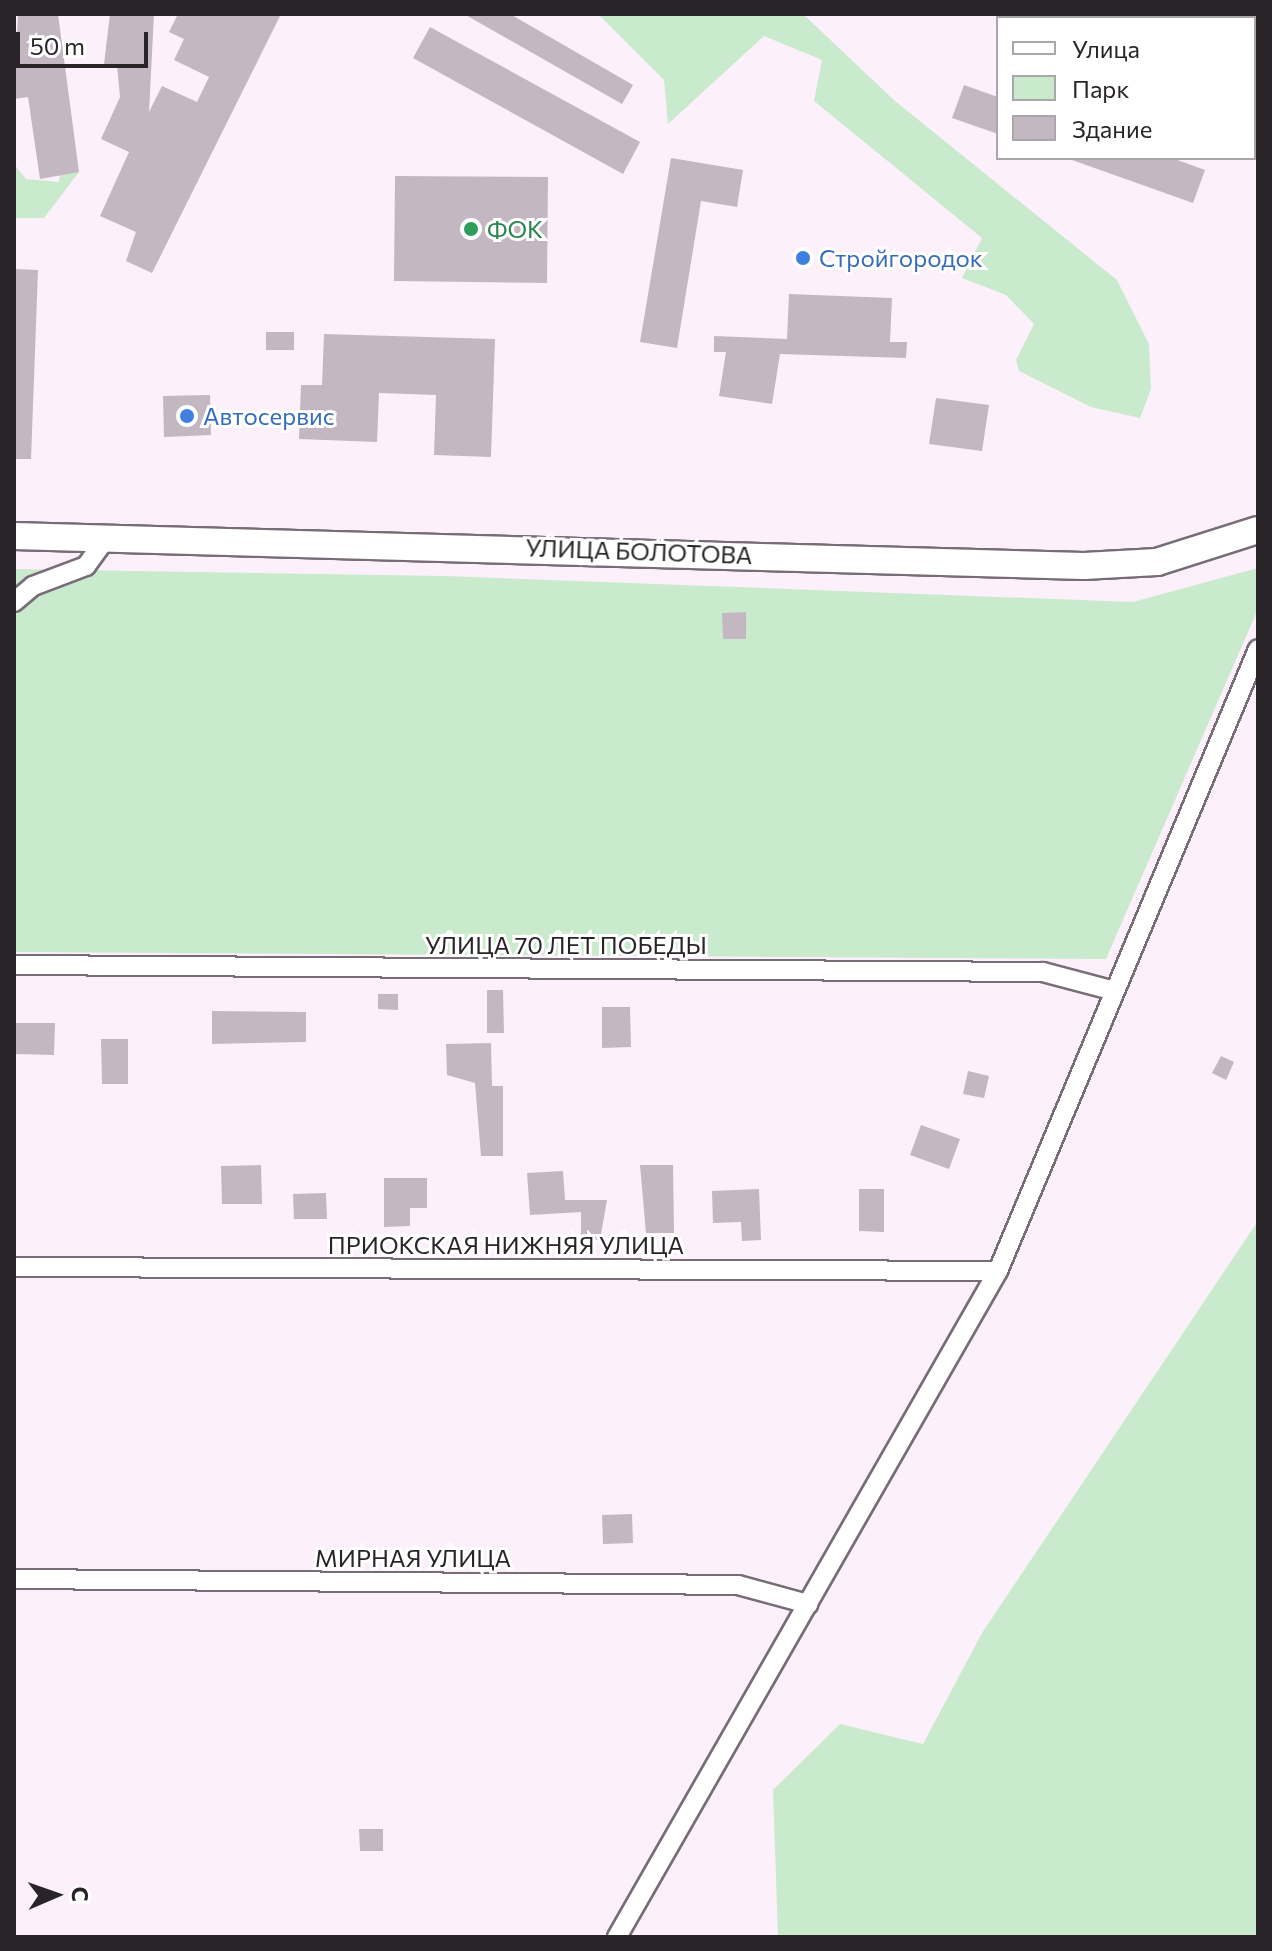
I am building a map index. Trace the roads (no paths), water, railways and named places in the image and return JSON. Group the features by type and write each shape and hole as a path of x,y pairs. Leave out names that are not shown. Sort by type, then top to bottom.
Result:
{"main road":[{"name":"УЛИЦА БОЛОТОВА","path":"14,536 1096,566 1171,559 1257,531"}],"street":[{"path":"14,602 33,586 86,566 107,537"},
{"path":"617,1937 998,1271 1258,649"},
{"name":"УЛИЦА 70 ЛЕТ ПОБЕДЫ","path":"14,965 1043,972 1115,991"},
{"name":"ПРИОКСКАЯ НИЖНЯЯ УЛИЦА","path":"14,1267 998,1271"},
{"name":"МИРНАЯ УЛИЦА","path":"14,1579 738,1585 808,1604"}],"place":[{"name":"ФОК","path":"471,229"},
{"name":"Стройгородок","path":"803,258"},
{"name":"Автосервис","path":"187,416"}]}
